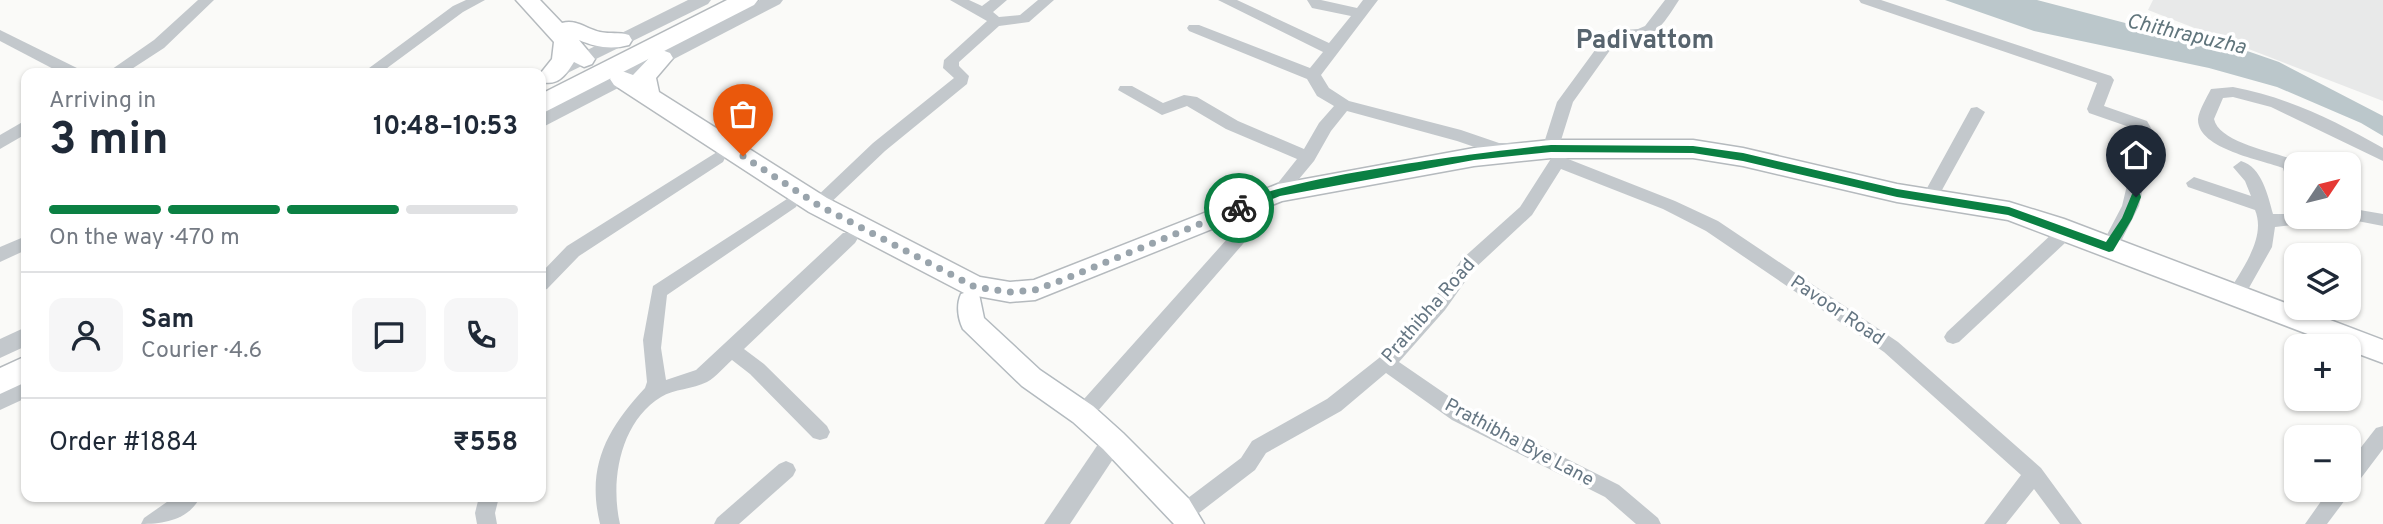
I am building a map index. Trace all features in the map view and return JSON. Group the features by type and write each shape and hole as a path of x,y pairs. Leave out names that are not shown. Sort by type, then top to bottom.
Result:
{"highway":[{"path":"546,82 723,0"},
{"path":"546,102 746,0"},
{"path":"0,366 21,356"},
{"path":"0,382 21,371"}],"main road":[{"path":"527,0 567,33 599,40 621,40"},
{"path":"541,0 589,56"},
{"path":"546,81 565,59 568,51 567,33"},
{"path":"649,98 644,77 663,58"},
{"path":"616,82 649,98 824,214 849,238 970,301 1000,307 1032,303 1265,202"},
{"path":"616,82 625,99 790,202 824,214 975,287 1010,292 1035,290 1265,202 1333,193 1402,177 1555,155 1693,149 1743,157 1929,199 2009,211 2383,352"},
{"path":"1555,155 1704,159 1999,223 2012,223 2059,238 2310,334"},
{"path":"970,301 972,322 1031,378 1083,414 1113,441 1185,516"},
{"path":"2361,354 2383,363"}],"street":[{"path":"121,68 159,44 206,0"},
{"path":"376,68 458,9 478,0"},
{"path":"546,82 589,56 702,0"},
{"path":"546,118 774,0"},
{"path":"957,0 988,17 1024,19 1047,0"},
{"path":"824,214 879,147 962,80 951,68 952,60 1000,0"},
{"path":"1226,0 1331,50"},
{"path":"1314,0 1318,5 1361,13"},
{"path":"1313,75 1371,0"},
{"path":"1194,28 1313,75 1323,92 1344,105 1461,136 1498,149 1555,155 1552,128 1564,101 1614,34 1642,35 1656,27 1672,0"},
{"path":"1866,0 2106,80 2095,109 2141,125 2147,135 2136,197 2127,219 2109,248"},
{"path":"0,35 64,68"},
{"path":"1126,90 1162,110 1184,100 1191,101 1232,125 1308,158"},
{"path":"2284,163 2223,141 2208,130 2206,120 2217,93 2224,91 2258,97 2326,124 2383,155"},
{"path":"1083,414 1265,202 1308,158 1325,127 1344,105"},
{"path":"1929,199 1977,112"},
{"path":"0,143 21,129"},
{"name":"Prathibha Road","path":"1185,516 1248,464 1259,447 1334,405 1386,363 1439,305 1468,264 1525,211 1555,155"},
{"name":"Pavoor Road","path":"1555,155 1712,226 1891,347 2034,474 2072,524"},
{"path":"546,279 573,251 717,158"},
{"path":"2235,297 2263,247 2264,213 2257,186 2251,175 2241,167"},
{"path":"2194,183 2264,213 2284,218"},
{"path":"655,391 658,373 652,357 659,291 790,202"},
{"path":"2361,216 2383,220"},
{"path":"610,524 605,510 606,474 622,430 635,410 655,391 702,376 849,238"},
{"path":"1953,337 2059,238"},
{"path":"0,255 21,244"},
{"path":"0,349 21,338"},
{"path":"732,349 757,369 820,432"},
{"name":"Prathibha Bye Lane","path":"1386,363 1459,414 1521,449 1612,491 1651,524"},
{"path":"0,400 21,390"},
{"path":"2361,463 2383,435"},
{"path":"1056,524 1113,441"},
{"path":"724,524 786,470"},
{"path":"1994,524 2034,474"},
{"path":"151,524 183,502"},
{"path":"487,524 485,513 488,502"},
{"path":"2315,524 2332,502"}],"shaded area":[{"path":"1945,0 2037,0 2133,25 2227,44 2279,62 2383,116 2383,136 2361,123 2277,87 2209,68 2034,31"},
{"path":"2153,0 2383,0 2383,101 2148,10"}],"way so far":[{"path":"743,156 818,205 975,287 1010,292 1035,290 1065,279 1239,208"}],"district":[{"name":"Padivattom","path":"1645,41"}],"route":[{"path":"1239,208 1278,193 1474,157 1551,149 1693,149 1743,157 1897,193 2009,211 2109,248 2127,219 2136,197"}],"water label":[{"name":"Chithrapuzha","path":"2186,35"}]}
